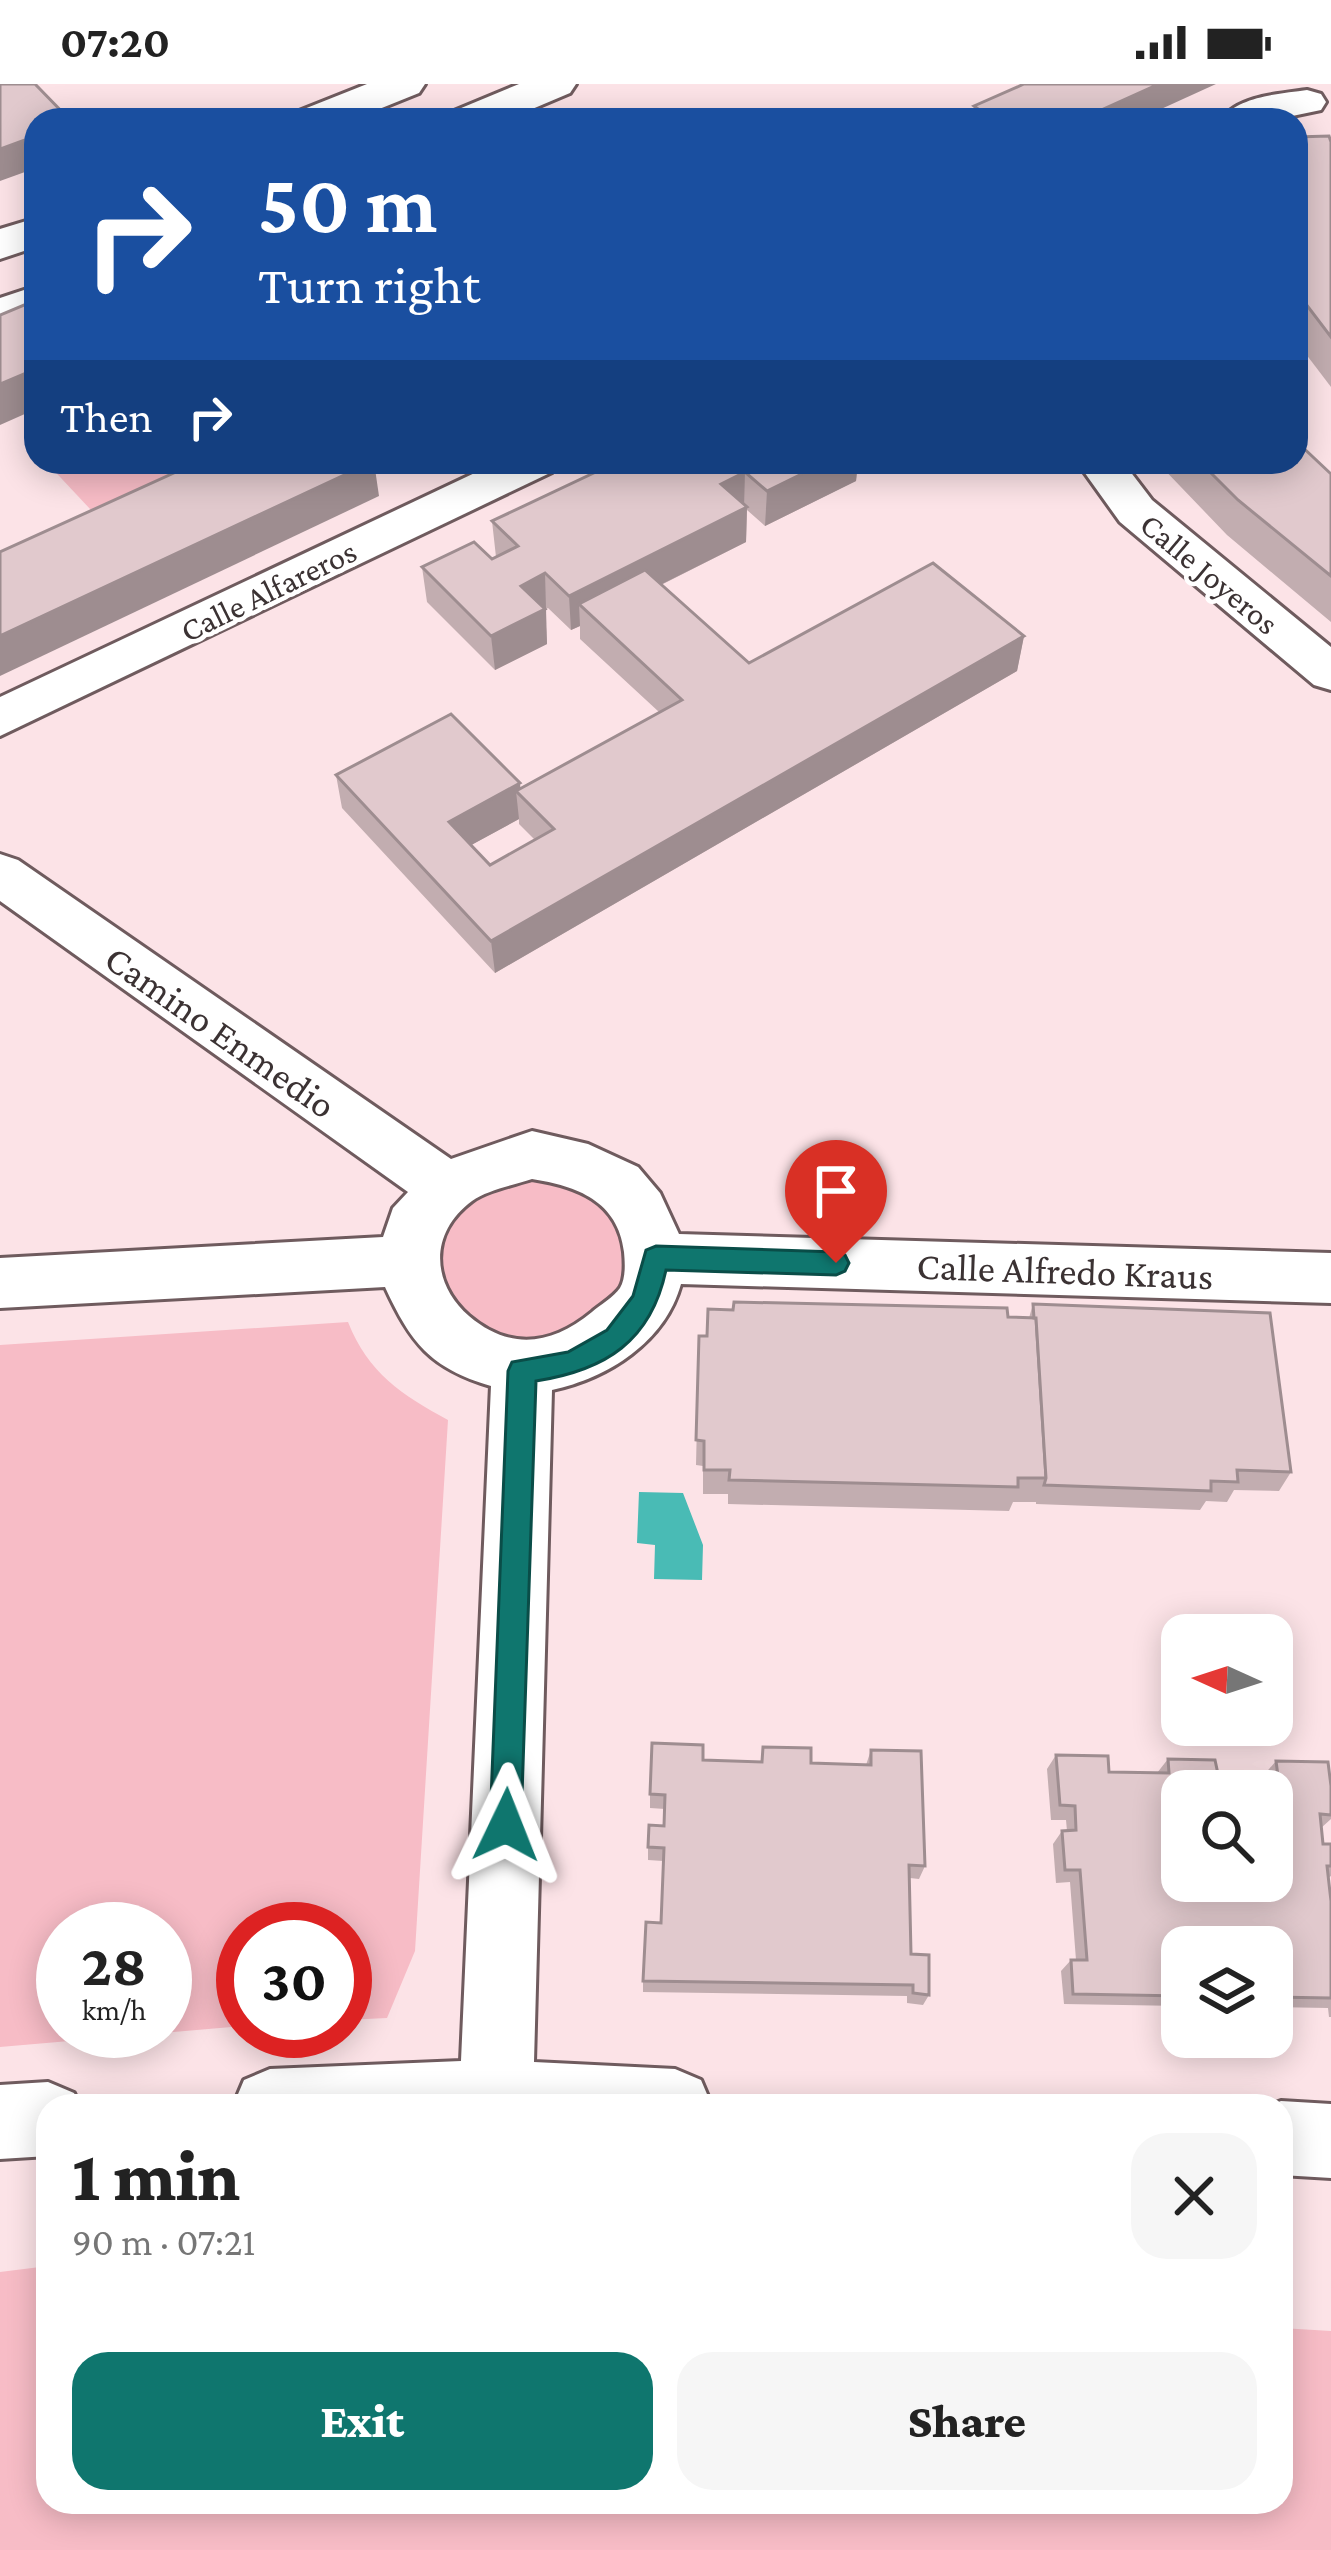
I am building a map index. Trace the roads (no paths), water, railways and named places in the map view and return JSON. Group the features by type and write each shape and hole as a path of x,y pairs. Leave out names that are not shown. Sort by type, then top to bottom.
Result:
{"street":[{"path":"344,108 404,84"},
{"path":"498,108 555,84"},
{"path":"1266,108 1320,102"},
{"name":"Calle Alfareros","path":"0,718 511,474"},
{"name":"Calle Joyeros","path":"1108,474 1136,512 1331,673"},
{"name":"Camino Enmedio","path":"0,874 444,1186"},
{"path":"532,1155 579,1162 618,1184 645,1217 656,1258 646,1301 616,1338 573,1363 522,1371 476,1357 440,1334 415,1300 404,1261 416,1220 444,1186 485,1163 532,1155"},
{"name":"Calle Alfredo Kraus","path":"656,1258 1331,1278"},
{"path":"0,1283 404,1261"},
{"path":"496,2094 522,1371"},
{"path":"0,2122 36,2120"},
{"path":"1293,2138 1331,2140"}],"water":[{"path":"639,1492 683,1493 703,1545 702,1580 654,1579 655,1545 637,1543"}]}
